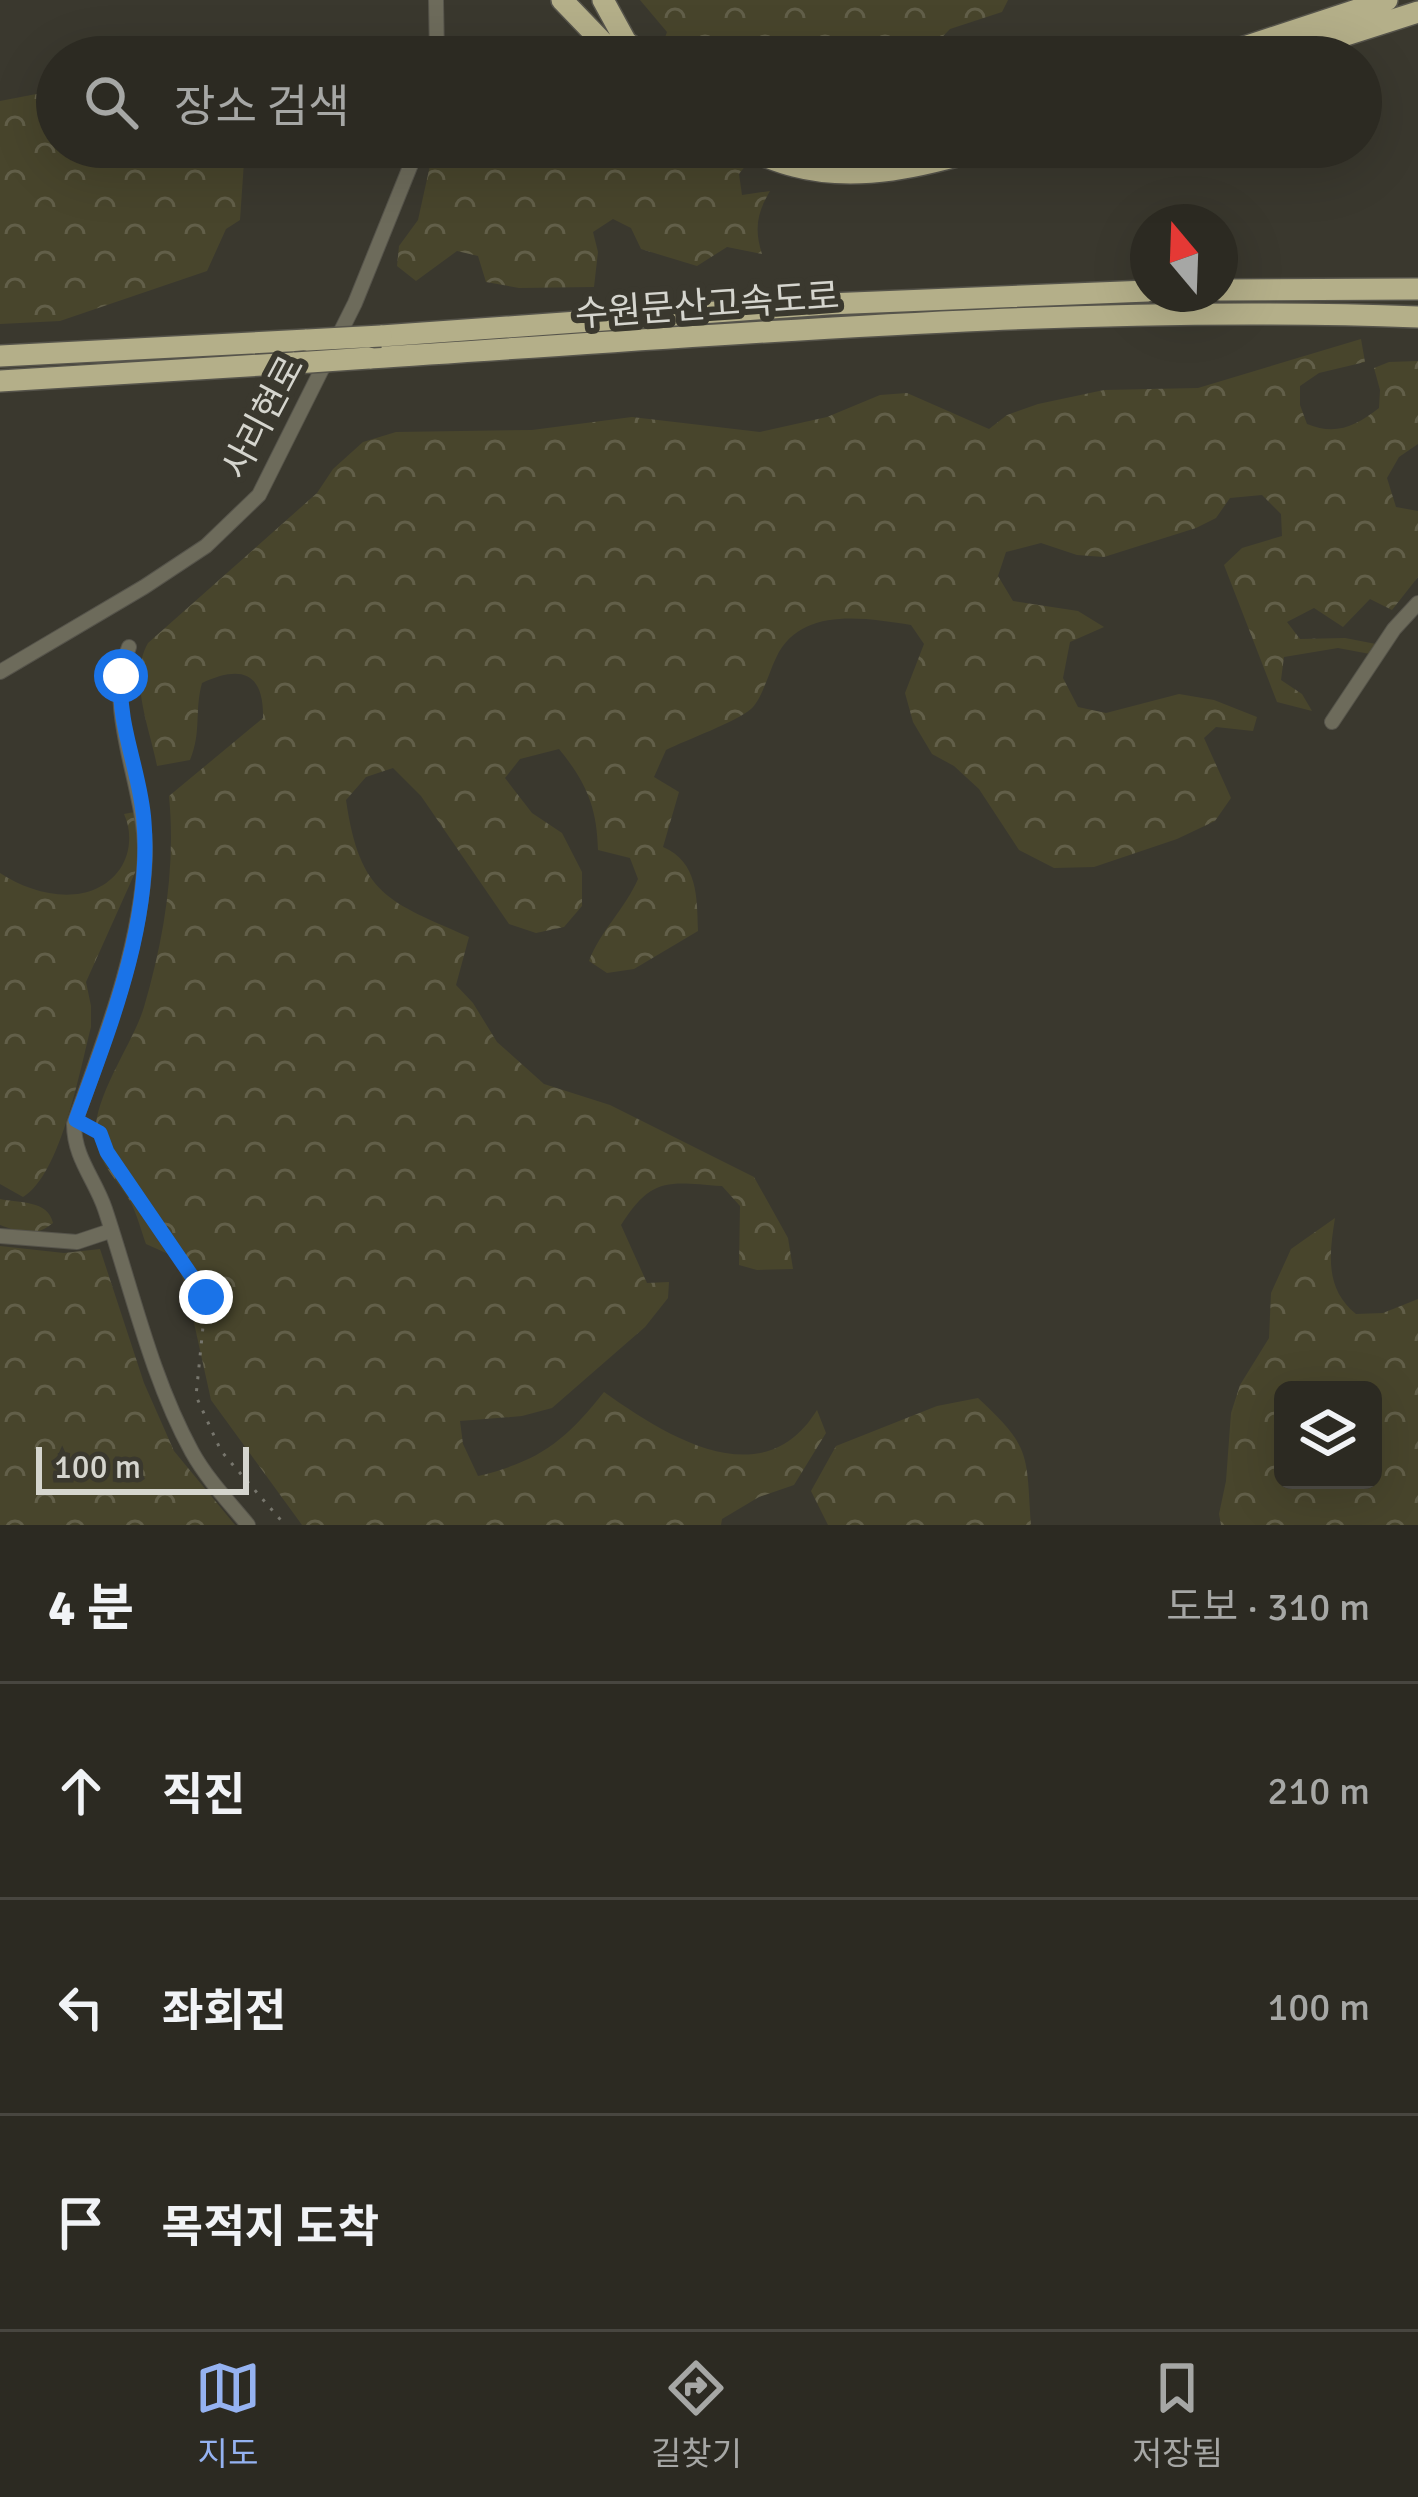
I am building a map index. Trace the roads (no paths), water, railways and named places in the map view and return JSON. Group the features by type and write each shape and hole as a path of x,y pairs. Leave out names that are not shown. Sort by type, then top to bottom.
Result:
{"highway":[{"path":"562,0 597,36"},
{"path":"603,0 623,36"},
{"path":"1278,36 1387,0"},
{"path":"1341,36 1418,11"},
{"path":"806,168 854,173 903,168"},
{"path":"1238,290 1418,289"},
{"name":"수원문산고속도로","path":"0,356 380,336 828,304 1130,292"},
{"name":"수원문산고속도로","path":"0,381 1056,318 1284,312 1418,317"}],"street":[{"path":"436,0 436,36"},
{"name":"사리현로","path":"0,671 206,546 259,494 355,303 410,168"},
{"path":"1332,722 1394,629 1418,603"},
{"path":"129,647 119,697 142,807 145,864 132,952 76,1120 78,1156 105,1207 151,1356 186,1440 248,1525"},
{"path":"0,1236 76,1242 110,1231"}]}
